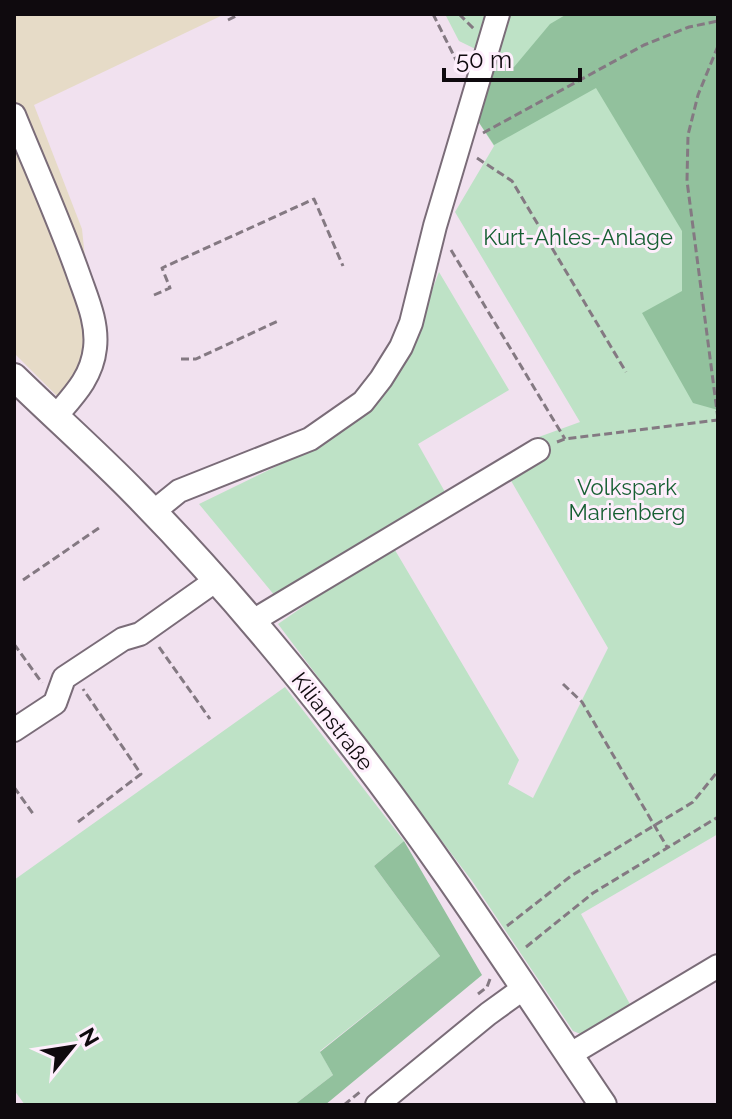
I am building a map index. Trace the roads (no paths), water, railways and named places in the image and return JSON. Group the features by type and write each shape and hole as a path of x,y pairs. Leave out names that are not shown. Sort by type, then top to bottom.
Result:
{"main road":[{"name":"Kilianstraße","path":"14,377 153,512 333,720 394,799 498,969 524,988 603,1105"}],"street":[{"path":"153,512 179,491 310,439 363,402 401,347 411,323 435,226 498,14"},
{"path":"14,115 71,254 94,320 95,348 88,373 80,389 56,416"},
{"path":"251,622 538,450"},
{"path":"14,730 55,703 64,678 72,672 123,639 147,629 215,581"},
{"path":"569,1055 718,966"},
{"path":"377,1105 524,988"}],"park label":[{"name":"Kurt-Ahles-Anlage","path":"578,237"},
{"name":"Volkspark Marienberg","path":"627,500"}]}
